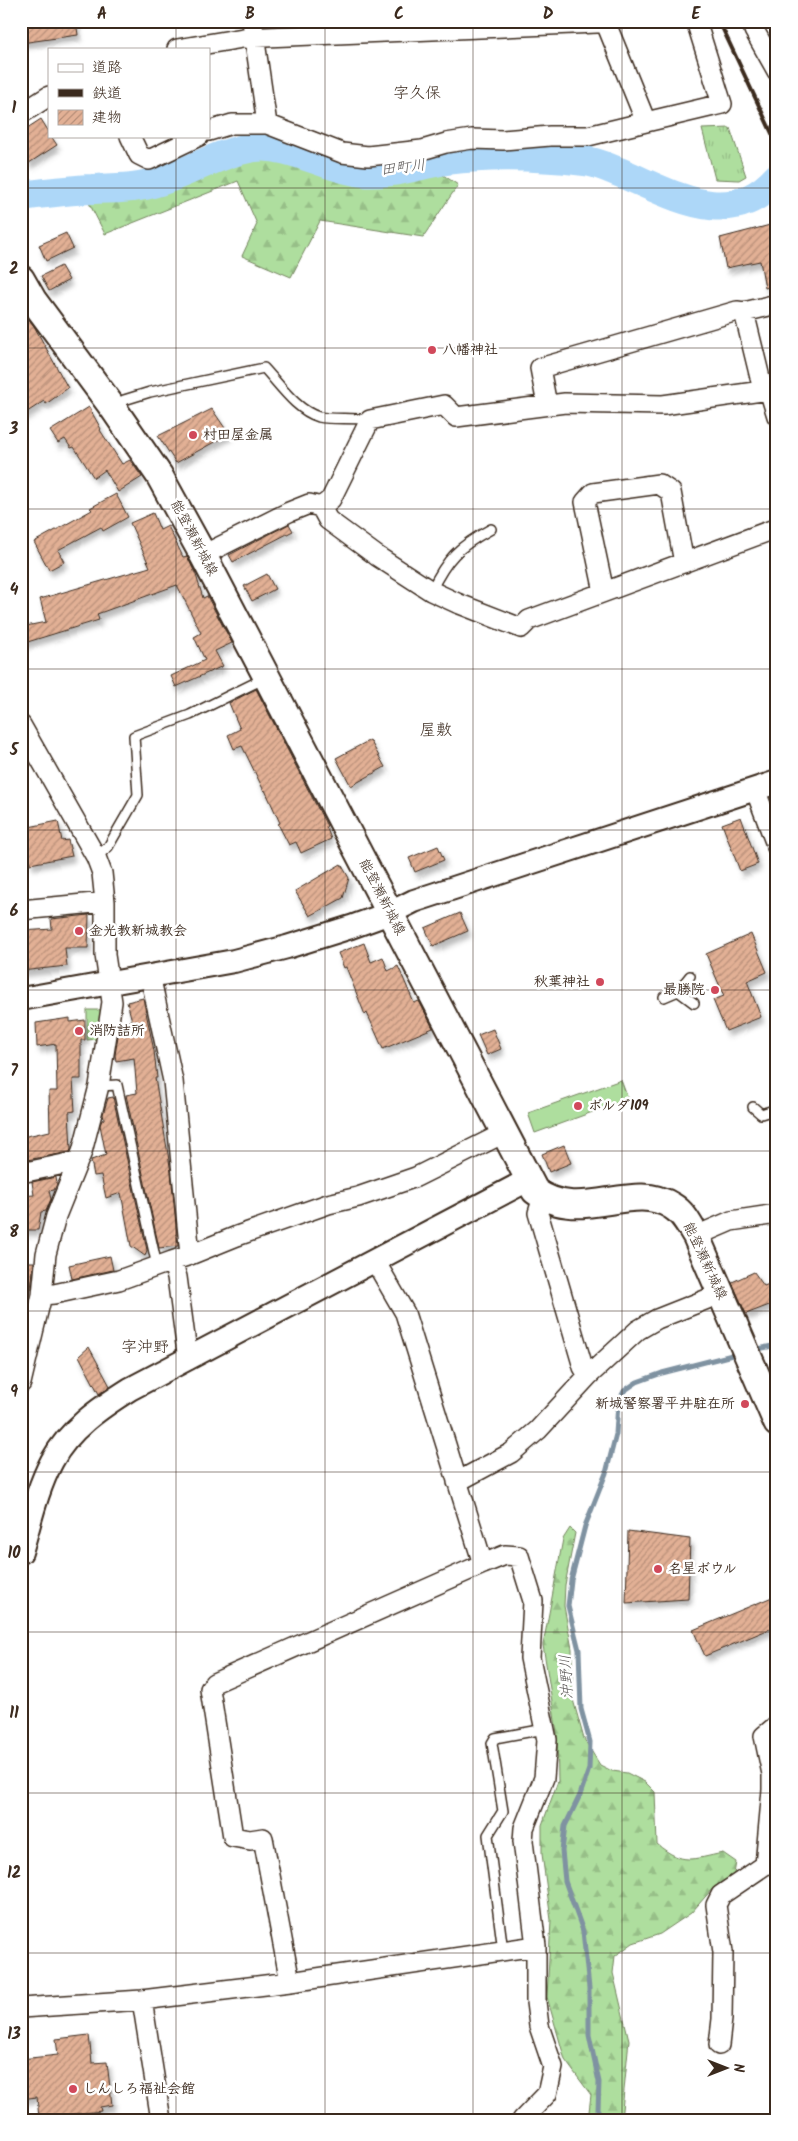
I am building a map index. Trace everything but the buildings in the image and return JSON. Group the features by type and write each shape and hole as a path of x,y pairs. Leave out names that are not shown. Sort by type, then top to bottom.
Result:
{"main road":[{"name":"能登瀬新城線","path":"25,294 114,408 160,474 504,1132 536,1189 558,1204 581,1205 630,1199 654,1199 672,1206 685,1217 696,1236 777,1423"}],"street":[{"path":"181,48 254,29 597,23 600,21"},
{"path":"605,21 646,122"},
{"path":"210,131 232,124 267,124 342,153 368,156 422,150 446,143 472,139 503,140 550,136 588,136 722,104 696,21"},
{"path":"755,21 754,30 777,71"},
{"path":"254,29 267,124"},
{"path":"21,114 48,97"},
{"path":"131,138 139,155 149,160 194,138"},
{"path":"547,406 540,368 737,311 744,312 777,304"},
{"path":"744,312 763,390"},
{"path":"321,507 331,499 370,420 444,405 456,416 565,403 663,404 769,390 777,416"},
{"path":"604,592 585,502 593,493 659,484 671,492 684,563"},
{"path":"203,554 288,512 309,504 321,507 328,520 377,556 431,591 521,628 529,620 777,528"},
{"path":"21,725 29,756 96,857 102,873 105,902 105,955 112,1002 99,1086 82,1152 56,1216 46,1254 42,1295 24,1361 21,1382"},
{"path":"21,999 150,975 194,969 287,947 390,913 414,901 777,782"},
{"path":"755,789 777,847"},
{"path":"21,910 105,902"},
{"path":"150,975 173,1082 190,1255"},
{"path":"42,1295 119,1280 328,1204 358,1197 416,1177 504,1132"},
{"path":"21,1173 69,1163 77,1164"},
{"path":"21,1552 37,1498 52,1461 73,1432 98,1410 130,1389 188,1360 286,1306 376,1261 536,1189 538,1213 583,1367 588,1376"},
{"path":"696,1236 732,1221 777,1214"},
{"path":"376,1261 405,1312 483,1564"},
{"path":"164,1264 177,1277 188,1360"},
{"path":"457,1482 511,1453 538,1430 588,1376 638,1330 657,1319 720,1294"},
{"path":"290,1982 263,1838 250,1840 233,1837 210,1689 214,1683 483,1564 505,1555 519,1556 533,1602 530,1658 547,1740 544,1778 524,1828 523,1841 536,1946 536,2002 539,2026 552,2067 551,2083 547,2094 522,2120"},
{"path":"719,2045 723,1952 716,1905 720,1895 771,1864 772,1774 764,1736 777,1725"},
{"path":"21,2008 142,2000 290,1982 536,1946"},
{"path":"142,2000 161,2120"}],"lane":[{"path":"114,408 124,400 150,392 264,368 302,409 320,417 355,417 370,420"},
{"path":"431,591 443,567 453,555 468,541 490,529"},
{"path":"96,857 108,847 138,795 134,736 190,715 267,677"},
{"path":"664,997 678,991 690,976"},
{"path":"678,991 694,1003"},
{"path":"99,1086 117,1085 164,1264"},
{"path":"753,1107 762,1114 777,1109"},
{"path":"503,1951 488,1835 503,1811 492,1743 495,1738 545,1729"}],"green space":[{"path":"730,128 746,176 739,180 715,179 702,129"},
{"path":"259,155 302,165 353,183 391,184 440,173 458,185 423,237 320,221 291,277 242,256 257,224 238,181 105,234 88,201 154,192 228,160"},
{"path":"87,1010 101,1010 99,1039 87,1040"},
{"name":"ボルダ109","path":"621,1080 628,1099 535,1133 528,1113"},
{"path":"570,1528 575,1533 565,1585 564,1606 572,1649 572,1696 584,1739 600,1765 612,1771 627,1773 645,1782 655,1792 657,1844 674,1856 681,1858 696,1859 723,1853 736,1862 734,1874 713,1888 691,1913 660,1934 633,1943 615,1956 613,1973 629,2040 621,2120 588,2120 591,2095 565,2060 547,1997 551,1920 542,1854 542,1825 558,1781 557,1733 543,1645 563,1539"}],"waterway":[{"name":"田町川","path":"21,196 74,190 121,188 154,183 225,155 255,147 268,147 295,152 349,170 373,173 394,171 447,160 481,157 534,157 585,161 607,167 680,198 700,204 720,206 740,203 759,194 777,178"},
{"name":"沖野川","path":"753,1350 777,1345"},
{"name":"沖野川","path":"595,2120 598,2110 599,2082 589,2035 589,1988 583,1931 565,1881 562,1851 565,1826 580,1795 589,1769 590,1742 581,1709 579,1650 568,1606 571,1580 585,1526 606,1473 616,1434 618,1403 624,1391 637,1382 662,1373 740,1353"}],"railway":[{"path":"719,21 777,144"}],"place":[{"name":"八幡神社","path":"432,350"},
{"name":"村田屋金属","path":"193,435"},
{"name":"金光教新城教会","path":"79,931"},
{"name":"秋葉神社","path":"600,982"},
{"name":"最勝院","path":"715,990"},
{"name":"消防詰所","path":"79,1031"},
{"name":"ボルダ109","path":"578,1106"},
{"name":"新城警察署平井駐在所","path":"745,1404"},
{"name":"名星ボウル","path":"658,1569"},
{"name":"しんしろ福祉会館","path":"73,2089"}],"district":[{"name":"字久保","path":"417,93"},
{"name":"屋敷","path":"436,730"},
{"name":"字沖野","path":"145,1347"}]}
